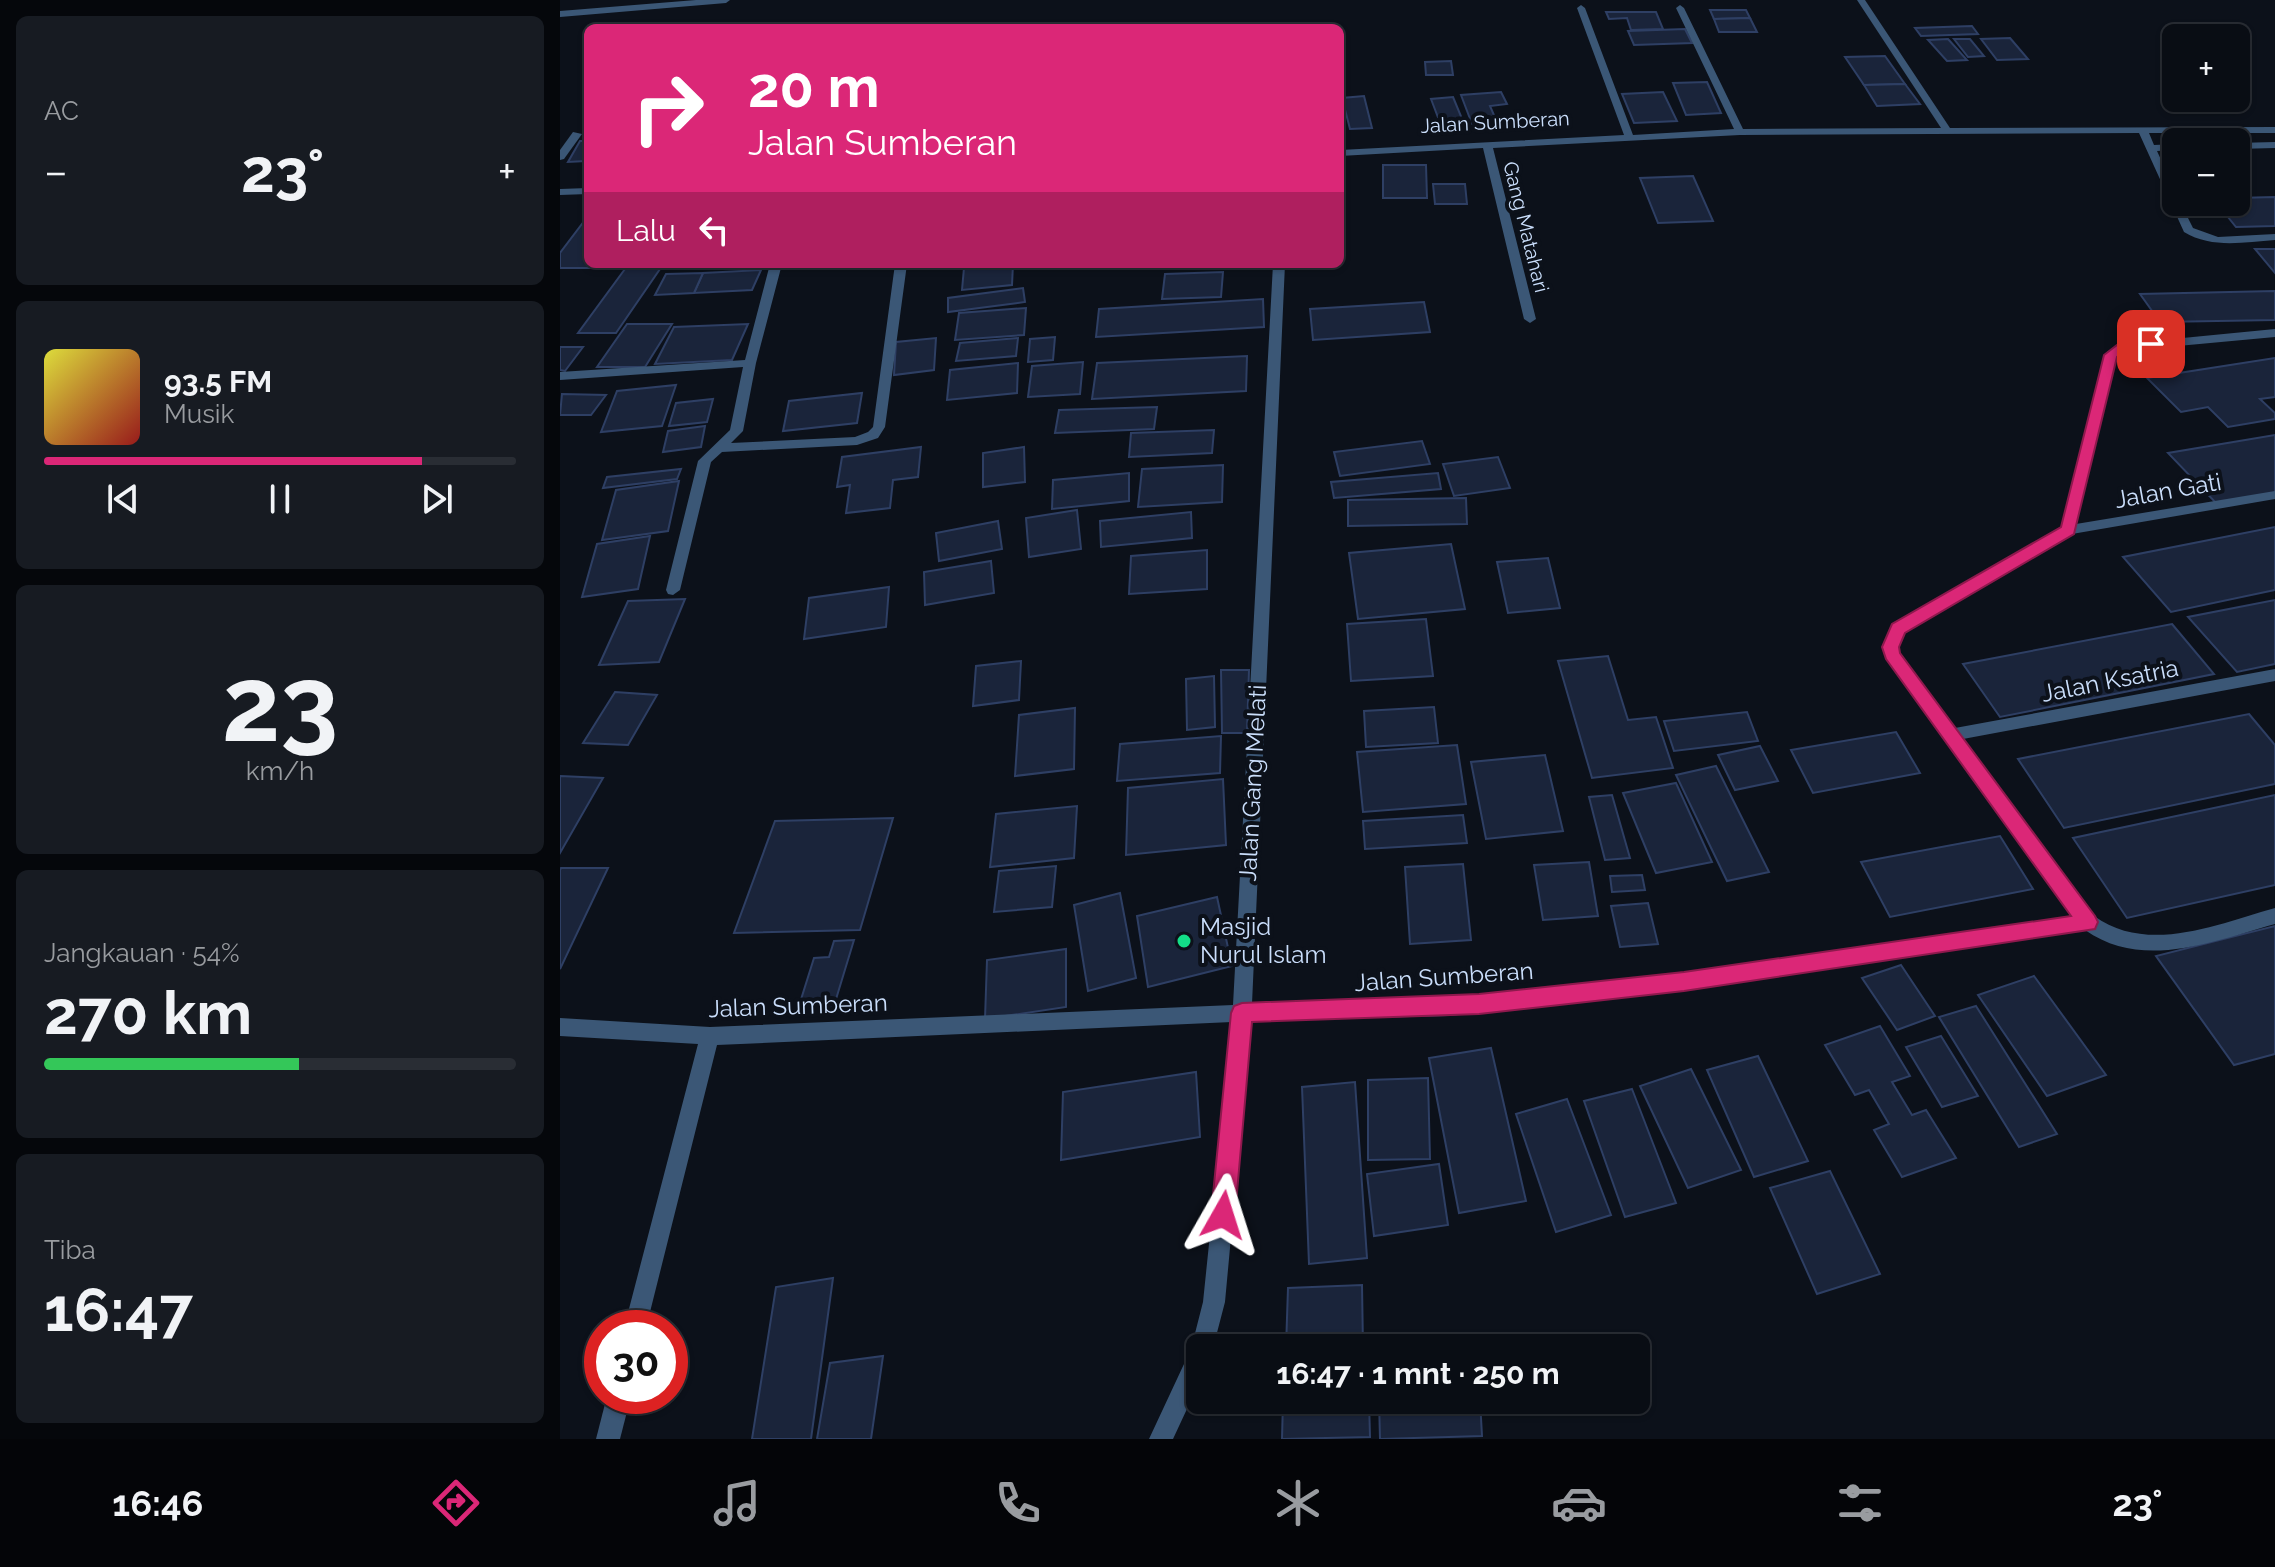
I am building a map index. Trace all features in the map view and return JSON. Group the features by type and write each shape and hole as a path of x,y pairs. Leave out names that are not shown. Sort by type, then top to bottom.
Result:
{"street":[{"path":"560,14 726,0"},
{"path":"1861,0 1948,132"},
{"path":"1581,8 1629,136"},
{"path":"1680,8 1740,132"},
{"name":"Jalan Sumberan","path":"1344,153 1740,132 2275,130"},
{"path":"2143,132 2188,230 2195,236 2206,239 2275,237"},
{"path":"560,157 577,134"},
{"name":"Gang Matahari","path":"1487,144 1530,319"},
{"path":"2250,146 2275,145"},
{"path":"2150,148 2162,148"},
{"path":"560,192 584,191"},
{"path":"673,590 705,461 736,431 775,268"},
{"path":"718,448 857,441 873,435 879,427 900,268"},
{"name":"Jalan Gang Melati","path":"1206,1334 1214,1302 1242,1013 1279,268"},
{"path":"2275,333 2121,348 2111,355 2068,530 1898,629 1890,647 1892,655 2088,922 2115,939 2163,944 2275,916"},
{"path":"560,376 750,363"},
{"name":"Jalan Gati","path":"2068,530 2275,495"},
{"name":"Jalan Ksatria","path":"1953,735 2275,675"},
{"name":"Jalan Sumberan","path":"560,1027 710,1036 1450,1007 1684,982 2088,922"},
{"path":"640,1310 710,1036"},
{"path":"1161,1439 1186,1386"},
{"path":"608,1439 614,1414"}],"building":[{"path":"1710,10 1746,10 1750,18 1714,19"},
{"path":"1606,12 1656,12 1663,29 1631,30 1627,18 1609,19"},
{"path":"1750,18 1757,32 1719,32 1714,19"},
{"path":"1972,26 1978,34 1921,36 1915,28"},
{"path":"1685,29 1692,43 1634,45 1628,31"},
{"path":"2010,38 2028,59 1997,60 1981,39"},
{"path":"1948,39 1967,60 1947,61 1928,40"},
{"path":"1954,39 1970,39 1984,56 1968,57"},
{"path":"1885,56 1905,84 1864,85 1845,57"},
{"path":"1451,61 1453,75 1426,75 1425,62"},
{"path":"1707,82 1721,113 1686,115 1673,83"},
{"path":"1905,84 1920,104 1877,106 1864,85"},
{"path":"1501,92 1507,104 1490,106 1497,122 1472,124 1461,95"},
{"path":"1663,92 1677,121 1634,123 1622,94"},
{"path":"1364,96 1372,128 1350,129 1344,98"},
{"path":"1453,97 1465,126 1442,128 1431,99"},
{"path":"580,141 584,141 584,161 568,162"},
{"path":"1383,165 1426,165 1427,198 1383,198"},
{"path":"1693,176 1713,221 1658,223 1640,178"},
{"path":"1433,184 1465,184 1467,204 1435,204"},
{"path":"2275,197 2275,226 2236,227 2227,216 2250,216 2250,198"},
{"path":"584,221 584,268 560,268 560,253"},
{"path":"2255,249 2275,249 2275,273"},
{"path":"964,268 1013,268 1012,285 962,290"},
{"path":"625,269 660,269 616,333 578,333"},
{"path":"761,270 752,290 694,293 703,273"},
{"path":"1223,272 1221,297 1162,299 1165,274"},
{"path":"703,273 694,293 655,295 666,274"},
{"path":"1023,288 1025,302 948,312 948,298"},
{"path":"2275,291 2275,320 2160,322 2140,294"},
{"path":"1263,299 1264,327 1096,337 1099,309"},
{"path":"1424,302 1430,332 1313,340 1310,309"},
{"path":"1026,308 1024,335 955,340 959,313"},
{"path":"627,324 672,324 645,367 597,367"},
{"path":"748,324 732,360 655,364 674,327"},
{"path":"1055,337 1053,360 1028,362 1030,339"},
{"path":"936,338 934,370 894,375 896,342"},
{"path":"1018,338 1016,356 956,361 960,343"},
{"path":"560,347 583,347 565,371 560,370"},
{"path":"1247,356 1246,391 1092,399 1097,363"},
{"path":"2275,358 2275,397 2260,399 2275,413 2275,419 2228,427 2208,407 2181,412 2147,378"},
{"path":"1083,362 1080,394 1028,397 1032,366"},
{"path":"1018,363 1017,393 947,400 950,370"},
{"path":"676,385 662,426 601,432 617,391"},
{"path":"862,393 857,423 783,431 789,401"},
{"path":"562,394 606,395 591,415 560,415"},
{"path":"713,399 707,422 669,426 676,403"},
{"path":"1157,407 1154,429 1055,433 1059,410"},
{"path":"705,426 701,447 663,452 668,431"},
{"path":"1214,430 1212,453 1129,457 1131,433"},
{"path":"2275,435 2275,493 2216,503 2168,453"},
{"path":"1422,441 1430,464 1340,476 1334,452"},
{"path":"921,447 918,477 893,480 890,508 846,513 850,485 837,487 842,457"},
{"path":"1024,447 1025,482 983,487 983,453"},
{"path":"1498,457 1510,488 1454,496 1443,464"},
{"path":"1223,465 1222,502 1138,507 1142,469"},
{"path":"681,469 677,479 603,488 607,477"},
{"path":"1129,473 1129,501 1052,509 1053,480"},
{"path":"1438,473 1441,489 1334,498 1331,482"},
{"path":"679,481 668,531 602,540 616,490"},
{"path":"1466,498 1467,524 1348,526 1348,500"},
{"path":"1077,510 1081,549 1029,557 1026,518"},
{"path":"1191,512 1192,538 1101,547 1100,521"},
{"path":"998,521 1002,549 939,561 936,533"},
{"path":"2275,527 2275,590 2171,612 2123,557"},
{"path":"650,536 638,589 582,597 597,544"},
{"path":"1451,544 1465,609 1358,619 1349,553"},
{"path":"1207,550 1207,589 1129,594 1131,556"},
{"path":"1548,558 1560,608 1508,613 1497,562"},
{"path":"991,561 994,593 925,605 924,572"},
{"path":"889,587 886,627 804,639 809,598"},
{"path":"685,599 659,662 599,665 628,601"},
{"path":"2275,600 2275,664 2237,672 2188,617"},
{"path":"1426,619 1433,676 1351,681 1347,624"},
{"path":"2172,624 2214,674 2000,717 1963,664"},
{"path":"1608,656 1628,720 1656,717 1673,768 1592,778 1558,661"},
{"path":"1021,661 1019,700 973,706 976,666"},
{"path":"1221,670 1249,670 1247,733 1222,733"},
{"path":"1214,676 1215,727 1187,730 1186,679"},
{"path":"615,692 657,695 628,745 583,743"},
{"path":"1434,707 1438,743 1366,747 1364,711"},
{"path":"1075,708 1074,769 1015,776 1019,715"},
{"path":"1747,712 1758,741 1674,751 1664,721"},
{"path":"2249,714 2275,745 2275,784 2064,828 2018,759"},
{"path":"1896,732 1920,773 1813,793 1791,750"},
{"path":"1221,736 1220,773 1117,781 1120,744"},
{"path":"1457,745 1466,804 1363,812 1357,752"},
{"path":"1760,746 1778,781 1735,790 1718,755"},
{"path":"1545,755 1563,831 1486,839 1471,762"},
{"path":"1716,766 1769,872 1727,881 1676,775"},
{"path":"560,776 603,778 560,853"},
{"path":"1223,779 1226,845 1126,855 1128,788"},
{"path":"1676,783 1712,862 1656,873 1623,793"},
{"path":"1612,795 1630,858 1605,860 1589,797"},
{"path":"2275,795 2275,885 2127,918 2073,838"},
{"path":"1077,806 1074,858 990,867 996,814"},
{"path":"1463,815 1467,843 1365,849 1363,821"},
{"path":"893,818 860,930 734,933 775,821"},
{"path":"2000,836 2033,889 1890,917 1861,862"},
{"path":"1589,862 1598,916 1543,920 1534,865"},
{"path":"1463,864 1471,940 1410,944 1405,867"},
{"path":"1056,866 1052,907 994,912 999,871"},
{"path":"608,868 560,969 560,870"},
{"path":"1642,875 1645,890 1612,892 1610,876"},
{"path":"1120,893 1136,978 1088,991 1074,905"},
{"name":"Masjid Nurul Islam","path":"1217,897 1232,966 1148,987 1137,916"},
{"path":"1648,903 1658,944 1620,947 1611,906"},
{"path":"2275,926 2275,1054 2234,1065 2156,956"},
{"path":"854,940 833,1009 798,1009 814,958 829,957 834,941"},
{"path":"1066,949 1066,1007 985,1019 987,960"},
{"path":"1901,965 1935,1016 1897,1030 1862,978"},
{"path":"2034,976 2106,1075 2047,1096 1978,995"},
{"path":"1976,1006 2057,1134 2019,1147 1939,1017"},
{"path":"1880,1026 1910,1076 1892,1082 1912,1115 1926,1110 1956,1158 1902,1177 1874,1130 1889,1124 1869,1090 1855,1095 1825,1045"},
{"path":"1941,1036 1978,1096 1942,1107 1906,1047"},
{"path":"1491,1048 1526,1201 1459,1213 1429,1058"},
{"path":"1758,1056 1808,1161 1754,1177 1707,1070"},
{"path":"1691,1069 1741,1170 1688,1188 1640,1086"},
{"path":"1196,1072 1200,1137 1061,1160 1063,1092"},
{"path":"1428,1078 1430,1159 1368,1160 1368,1080"},
{"path":"1355,1082 1367,1258 1309,1264 1302,1087"},
{"path":"1632,1089 1676,1203 1625,1217 1584,1101"},
{"path":"1567,1099 1611,1215 1556,1232 1516,1114"},
{"path":"1439,1164 1448,1225 1374,1236 1367,1174"},
{"path":"1830,1171 1880,1274 1817,1294 1770,1188"},
{"path":"833,1278 811,1439 752,1439 776,1287"},
{"path":"1362,1285 1363,1334 1286,1334 1288,1288"},
{"path":"883,1356 871,1439 817,1439 830,1363"},
{"path":"1283,1414 1369,1414 1370,1437 1282,1439"},
{"path":"1379,1414 1481,1414 1482,1436 1380,1439"}],"place":[{"name":"Masjid Nurul Islam","path":"1184,941"}],"route":[{"path":"1223,1215 1242,1013 1450,1007 1684,982 2088,922 1892,655 1890,647 1898,629 2068,530 2111,355 2121,348 2151,344"}]}
